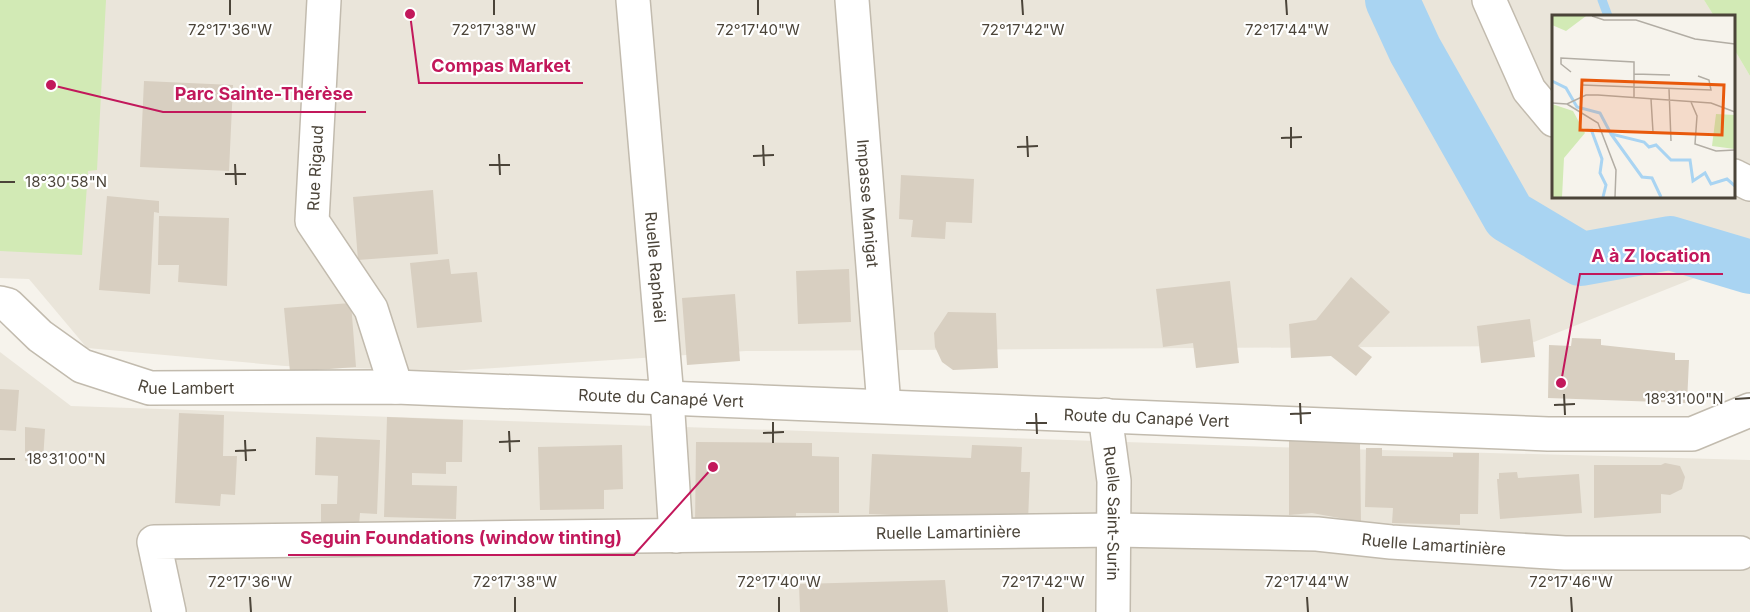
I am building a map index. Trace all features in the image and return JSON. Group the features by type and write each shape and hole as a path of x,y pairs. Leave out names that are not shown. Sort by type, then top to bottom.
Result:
{"street":[{"name":"Rue Rigaud","path":"324,0 312,221 371,309 396,387"},
{"name":"Ruelle Raphaël","path":"633,0 668,398 676,536"},
{"name":"Impasse Manigat","path":"852,0 884,406"},
{"path":"1489,0 1529,90 1552,118"},
{"path":"1735,176 1750,184"},
{"name":"Rue Lambert","path":"0,303 8,305 40,336 82,366 150,388 396,387"},
{"name":"Route du Canapé Vert","path":"396,387 1548,434 1692,434 1750,410"},
{"name":"Ruelle Saint-Surin","path":"1105,415 1114,481 1113,612"},
{"name":"Ruelle Lamartinière","path":"169,612 154,542 1115,530 1317,534 1390,542 1565,553 1740,553"}],"shaded area":[{"path":"0,0 1704,0 1713,15 1552,15 1552,198 1735,198 1735,51 1750,76 1750,256 1524,346 746,351 449,371 285,366 87,348 29,279 0,278"},
{"path":"0,352 71,406 1273,447 1750,460 1750,612 0,612"}],"green space":[{"path":"0,0 106,0 97,170 88,171 82,255 0,251"},
{"path":"1704,0 1750,0 1750,76 1735,51 1735,15 1713,15"}],"building":[{"path":"144,81 233,85 229,171 140,167"},
{"path":"901,175 974,179 972,223 946,222 945,239 911,237 913,220 899,219"},
{"path":"433,190 438,254 358,260 353,197"},
{"path":"107,196 159,201 159,213 154,212 150,294 99,290"},
{"path":"159,216 229,218 227,286 178,282 179,265 158,265"},
{"path":"449,259 451,274 477,272 482,322 417,328 410,263"},
{"path":"849,269 851,322 798,324 796,271"},
{"path":"1351,277 1390,312 1358,346 1372,357 1356,376 1331,356 1291,358 1289,324 1316,320"},
{"path":"1230,281 1239,363 1196,368 1193,343 1163,347 1156,289"},
{"path":"735,294 740,361 687,365 682,298"},
{"path":"351,303 356,367 290,372 284,308"},
{"path":"948,312 996,313 998,368 953,370 942,362 935,347 934,333"},
{"path":"1530,319 1535,357 1481,363 1477,326"},
{"path":"1572,338 1601,339 1601,345 1675,353 1675,360 1689,360 1687,403 1548,398 1549,345 1571,346"},
{"path":"0,389 19,390 16,431 0,430"},
{"path":"179,413 224,415 223,456 237,456 235,495 221,494 220,506 175,503"},
{"path":"387,417 463,420 462,462 446,462 446,474 412,473 412,485 457,486 456,519 384,517"},
{"path":"25,427 45,429 43,461 25,461"},
{"path":"316,437 380,440 377,514 360,513 359,525 321,524 321,504 337,504 338,476 315,475"},
{"path":"1289,441 1360,443 1361,522 1312,513 1289,515"},
{"path":"696,442 812,443 812,456 839,457 839,513 796,513 796,526 695,526"},
{"path":"622,445 623,489 604,490 604,509 540,510 538,447"},
{"path":"972,445 1022,447 1021,472 1030,472 1028,521 869,514 872,454 971,458"},
{"path":"1366,448 1382,448 1382,456 1453,457 1453,453 1479,453 1478,514 1460,514 1460,525 1392,523 1393,508 1365,507"},
{"path":"1665,463 1680,466 1685,477 1682,489 1670,495 1661,494 1661,513 1594,518 1594,465 1661,465"},
{"path":"1517,472 1518,478 1579,474 1582,513 1500,519 1497,479 1499,479 1499,473"},
{"path":"945,580 948,612 800,612 799,584"}],"waterway":[{"path":"1392,0 1415,50 1509,216 1581,259 1670,243 1750,267"},
{"path":"1602,0 1608,15"}],"place":[{"name":"Compas Market","path":"410,14"},
{"name":"Parc Sainte-Thérèse","path":"51,85"},
{"name":"A à Z location","path":"1561,383"},
{"name":"Seguin Foundations (window tinting)","path":"713,467"}]}
